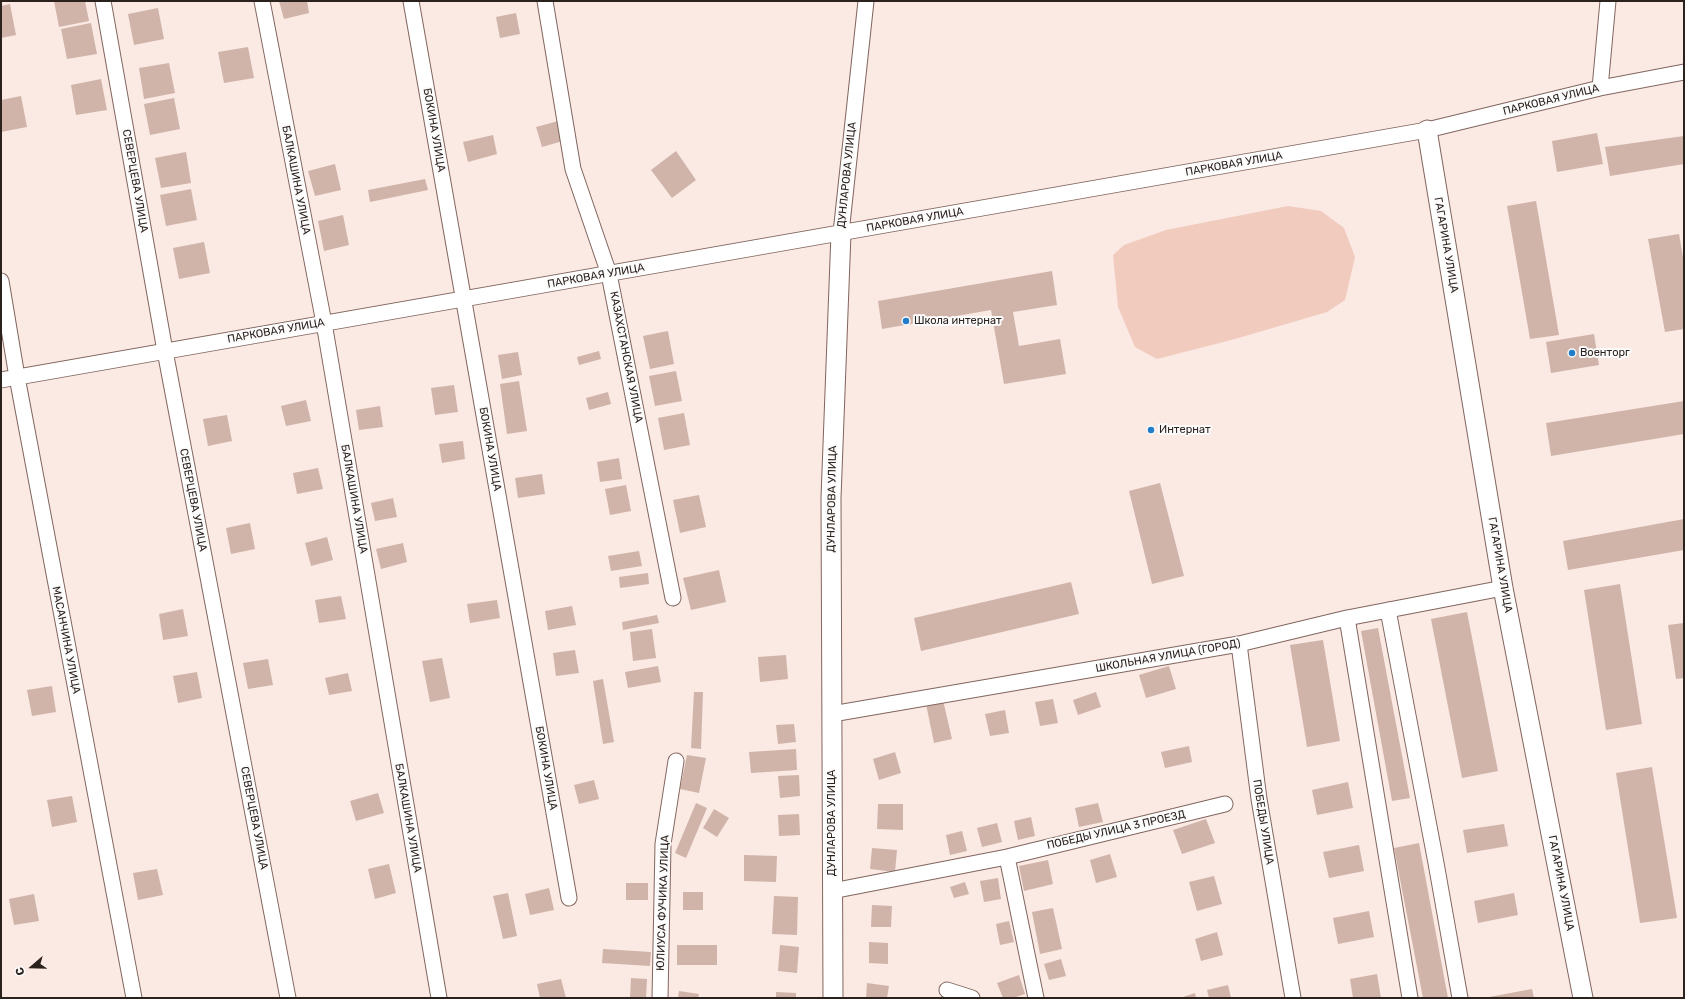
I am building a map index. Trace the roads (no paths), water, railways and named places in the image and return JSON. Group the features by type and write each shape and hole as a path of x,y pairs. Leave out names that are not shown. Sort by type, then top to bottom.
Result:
{"main road":[{"name":"ГАГАРИНА УЛИЦА","path":"1427,130 1503,588 1583,998"},
{"name":"ДУНЛАРОВА УЛИЦА","path":"833,998 831,498 841,233"}],"street":[{"name":"СЕВЕРЦЕВА УЛИЦА","path":"103,1 164,351 288,998"},
{"name":"БАЛКАШИНА УЛИЦА","path":"262,1 324,323 439,998"},
{"name":"БОКИНА УЛИЦА","path":"411,1 569,898"},
{"name":"КАЗАХСТАНСКАЯ УЛИЦА","path":"545,1 573,169 609,274 673,598"},
{"name":"ДУНЛАРОВА УЛИЦА","path":"841,233 866,1"},
{"path":"1600,88 1608,1"},
{"name":"ПАРКОВАЯ УЛИЦА","path":"1,380 1427,130 1600,88 1684,72"},
{"name":"МАСАНЧИНА УЛИЦА","path":"1,281 17,377 134,998"},
{"name":"ШКОЛЬНАЯ УЛИЦА (ГОРОД)","path":"832,714 1239,644 1347,618 1503,588"},
{"path":"1388,610 1460,998"},
{"path":"1347,618 1410,998"},
{"name":"ПОБЕДЫ УЛИЦА","path":"1239,644 1259,799 1293,998"},
{"name":"ЮЛИУСА ФУЧИКА УЛИЦА","path":"660,998 663,844 676,761"},
{"name":"ПОБЕДЫ УЛИЦА 3 ПРОЕЗД","path":"832,891 1007,857 1225,804"},
{"path":"1007,857 1036,998"},
{"path":"947,990 972,998"}],"place":[{"name":"Школа интернат","path":"906,321"},
{"name":"Военторг","path":"1572,353"},
{"name":"Интернат","path":"1151,430"}]}
